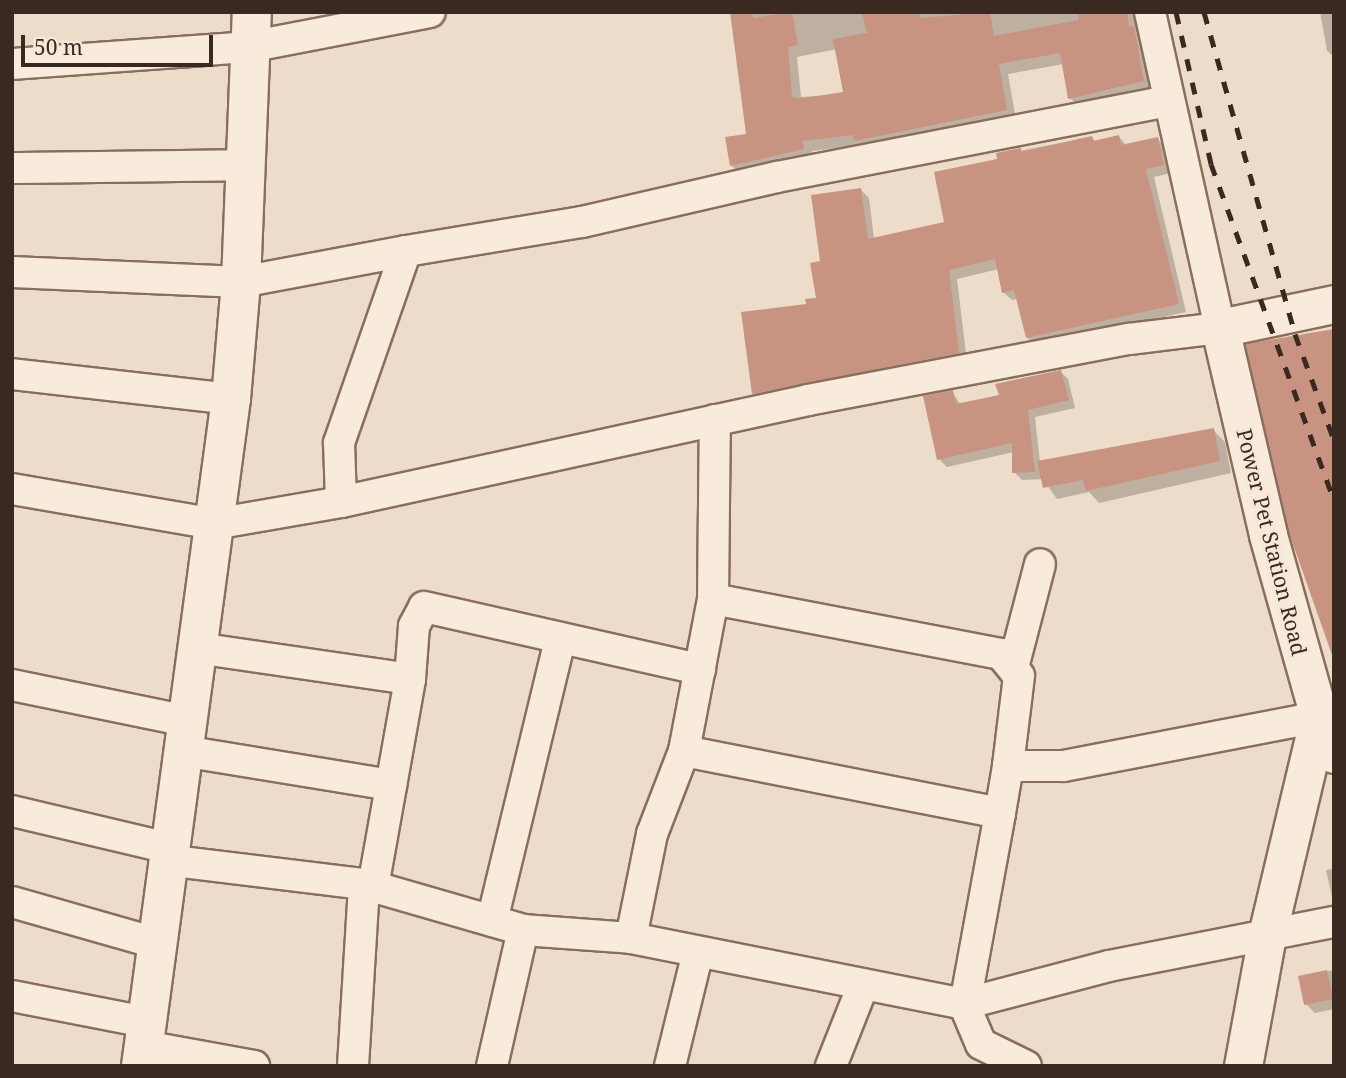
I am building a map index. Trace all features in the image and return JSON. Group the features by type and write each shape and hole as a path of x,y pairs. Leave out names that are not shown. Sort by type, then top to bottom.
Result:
{"main road":[{"path":"144,1045 167,854 230,399 241,282 250,30"}],"street":[{"path":"12,64 250,30 430,12"},
{"path":"1150,12 1220,328"},
{"path":"12,272 241,282 582,222 777,177 1168,101"},
{"path":"12,168 245,164"},
{"path":"341,502 339,443 406,251"},
{"path":"12,488 214,524 341,502 715,420 1129,339 1220,328 1334,304"},
{"name":"Power Pet Station Road","path":"1220,328 1268,535 1319,717 1334,754"},
{"path":"12,374 230,399"},
{"path":"631,938 652,834 684,751 713,599 715,420"},
{"path":"1013,664 1041,564"},
{"path":"713,599 1001,654 1013,664 1020,676 1008,766 965,1004 981,1044 1026,1066"},
{"path":"353,1066 368,886 391,785 410,679 414,626 424,607 700,669"},
{"path":"492,920 560,639"},
{"path":"197,648 410,679"},
{"path":"12,685 185,736 391,785"},
{"path":"1008,766 1064,765 1319,717 1267,935 1243,1066"},
{"path":"684,751 1000,813"},
{"path":"12,811 167,854 368,886 523,930 631,938 965,1004 1109,966 1334,922"},
{"path":"12,902 156,943"},
{"path":"492,1066 523,930"},
{"path":"670,1066 698,952"},
{"path":"831,1066 863,985"},
{"path":"12,996 144,1045 254,1066"}],"building":[{"path":"730,12 752,12 753,18 792,12 798,45 788,47 792,96 798,99 843,92 833,39 867,33 862,12 919,12 920,18 990,12 994,36 1079,20 1078,12 1127,12 1129,27 1134,26 1144,81 1068,99 1060,53 999,64 1007,110 854,141 853,135 803,141 804,149 730,166 725,137 746,134"},
{"path":"1119,135 1121,145 1158,137 1164,165 1146,169 1179,304 1026,338 1014,290 1002,293 995,259 949,270 959,353 752,394 741,312 806,304 805,299 816,298 810,263 820,261 811,195 861,188 868,239 944,222 934,172 997,159 996,153 1021,148 1021,152 1092,136 1093,141"},
{"path":"1334,329 1332,655 1288,530 1245,344"},
{"path":"1061,370 1069,400 1028,410 1035,472 1012,473 1012,443 937,460 923,396 953,390 956,404 999,395 995,384"},
{"path":"1214,428 1220,461 1086,491 1083,480 1043,488 1037,461"},
{"path":"1327,970 1333,999 1304,1005 1298,976"}],"railway":[{"path":"1176,12 1211,164 1334,501"},
{"path":"1204,12 1295,334 1334,440"}]}
